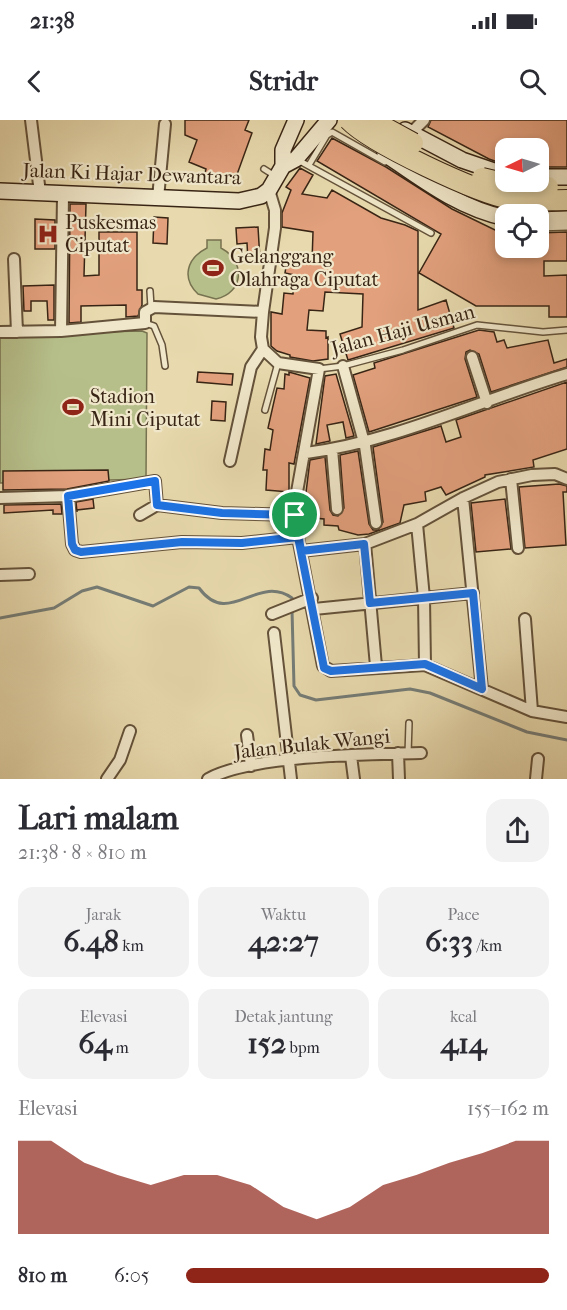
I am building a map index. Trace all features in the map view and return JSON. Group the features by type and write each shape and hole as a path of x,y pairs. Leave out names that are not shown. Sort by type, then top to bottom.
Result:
{"highway":[{"path":"349,120 369,135 468,186 514,200 567,200"},
{"path":"371,120 458,168 481,177 525,187 567,188"}],"main road":[{"path":"283,168 296,120"},
{"name":"Jalan Ki Hajar Dewantara","path":"0,191 239,201 261,196 283,168 329,120"},
{"path":"341,120 445,195 495,217"},
{"path":"387,120 462,160 495,171"},
{"path":"445,195 458,191 466,180 468,173 462,160"},
{"path":"549,177 567,177"},
{"path":"495,182 492,185 490,196 495,205"},
{"path":"549,220 567,219"}],"street":[{"path":"31,120 40,194"},
{"path":"411,133 424,120"},
{"path":"158,198 165,124"},
{"path":"230,461 251,368 263,349 263,312 275,228 275,210 283,168"},
{"path":"61,331 63,195"},
{"path":"14,260 17,332"},
{"path":"0,332 61,331 145,323 144,313 151,307 263,312"},
{"path":"263,349 278,363"},
{"path":"472,357 487,403"},
{"name":"Jalan Haji Usman","path":"278,363 319,369 295,515 323,666 331,671 376,666"},
{"path":"343,366 364,442 376,522"},
{"path":"306,453 364,442 487,403 567,374"},
{"path":"332,449 337,509"},
{"path":"301,551 364,544 417,524 463,498 511,479 532,475 565,477"},
{"path":"511,479 518,548"},
{"path":"0,498 68,496 155,481 157,505"},
{"path":"68,496 72,544 75,550 182,542 242,543 298,537"},
{"path":"463,498 482,689"},
{"path":"140,515 157,505 222,513 295,515"},
{"path":"417,524 424,598 425,664"},
{"path":"364,544 376,666 425,664 532,711 567,717"},
{"path":"0,575 29,574"},
{"path":"272,614 313,604 370,603 473,593"},
{"path":"525,619 532,711"},
{"path":"274,633 291,779"},
{"path":"107,779 120,760 130,731"},
{"path":"247,735 251,766"},
{"path":"399,779 403,753"},
{"name":"Jalan Bulak Wangi","path":"208,779 234,774 251,766 288,761 421,753"},
{"path":"351,756 354,779"},
{"path":"536,779 538,759"}],"lane":[{"path":"431,232 283,168 327,135 335,133 483,219 495,220"},
{"path":"549,228 567,227"},
{"path":"150,291 151,307"},
{"path":"145,323 154,326 159,336 165,366"},
{"name":"Jalan Haji Usman","path":"319,369 343,366 477,325 543,332 567,330"},
{"path":"265,410 278,363"},
{"path":"403,753 409,723"}],"green space":[{"name":"Gelanggang Olahraga Ciputat","path":"207,240 221,240 221,248 235,261 238,268 236,284 232,290 216,299 198,294 189,281 188,275 195,257 207,248"},
{"name":"Stadion Mini Ciputat","path":"142,331 147,333 146,479 0,483 0,334"}],"building":[{"path":"185,120 249,120 245,130 252,133 235,180 217,173 215,177 205,173 206,169 189,162 197,140 185,135"},
{"path":"431,120 567,120 567,167 549,167 549,138 495,138 495,161 428,127"},
{"path":"332,138 386,167 452,209 495,230 495,258 549,258 549,233 567,232 567,261 544,261 544,276 567,275 567,317 549,317 549,306 476,306 419,273 441,234 317,161"},
{"path":"300,168 313,175 302,194 327,198 332,190 381,218 418,231 418,310 446,300 454,328 348,360 340,334 362,327 363,294 325,292 323,311 309,310 307,330 326,331 328,359 313,361 290,357 271,346 271,312 282,314 284,293 293,294 295,275 285,273 287,261 312,262 313,232 282,227 282,213 291,190 286,187"},
{"path":"70,204 86,204 84,276 99,275 99,232 137,232 137,290 142,290 142,305 138,316 126,317 126,305 81,306 81,322 69,323"},
{"path":"154,217 168,218 167,244 153,243"},
{"name":"Puskesmas Ciputat","path":"35,219 55,220 55,249 35,249"},
{"path":"258,227 260,260 248,261 247,243 237,244 236,228"},
{"path":"54,285 54,320 48,320 47,301 31,301 31,311 24,311 23,286"},
{"path":"479,330 494,332 497,342 504,340 507,348 548,340 554,363 567,359 567,367 491,392 479,354 470,350 466,352 465,359 477,397 369,432 353,375 375,368 374,363"},
{"path":"198,372 233,374 232,385 197,382"},
{"path":"289,372 310,378 294,464 289,463 289,492 266,490 267,470 263,470 265,449 270,450 273,430 268,428 277,388 284,389 285,374 289,375"},
{"path":"336,374 354,436 346,438 343,422 327,425 330,441 316,444 325,376"},
{"path":"567,382 567,449 533,460 534,467 485,475 446,495 441,487 425,492 426,501 404,505 400,523 369,534 358,535 339,530 338,526 324,525 324,519 303,517 310,460 325,457 330,510 333,515 338,516 344,508 340,455 358,451 369,524 373,530 378,530 383,522 373,447 441,426 446,442 461,437 456,420"},
{"path":"212,401 226,402 225,421 211,420"},
{"path":"108,470 109,481 67,489 3,490 3,471"},
{"path":"559,484 567,486 567,492 563,492 566,545 525,548 519,487"},
{"path":"93,499 94,508 77,510 77,512 76,502"},
{"path":"505,499 511,549 476,552 471,503"},
{"path":"61,504 62,514 53,514 53,510 4,513 4,505"}],"waterway":[{"path":"0,618 54,608 82,591 97,587 153,606 189,587 199,588 210,599 221,603 232,603 267,592 279,592 292,598"},
{"path":"292,610 294,686 300,695 316,700 410,689 430,693 527,732 567,740"}],"place":[{"name":"Puskesmas Ciputat","path":"48,234"},
{"name":"Gelanggang Olahraga Ciputat","path":"213,268"},
{"name":"Stadion Mini Ciputat","path":"73,407"}],"route":[{"path":"295,515 222,513 157,505 154,499 155,481 68,496 72,544 75,550 81,552 182,542 242,543 298,537 301,551 312,598 324,668 331,671 425,664 482,689 473,593 370,603 364,544 301,551 295,515"}]}
